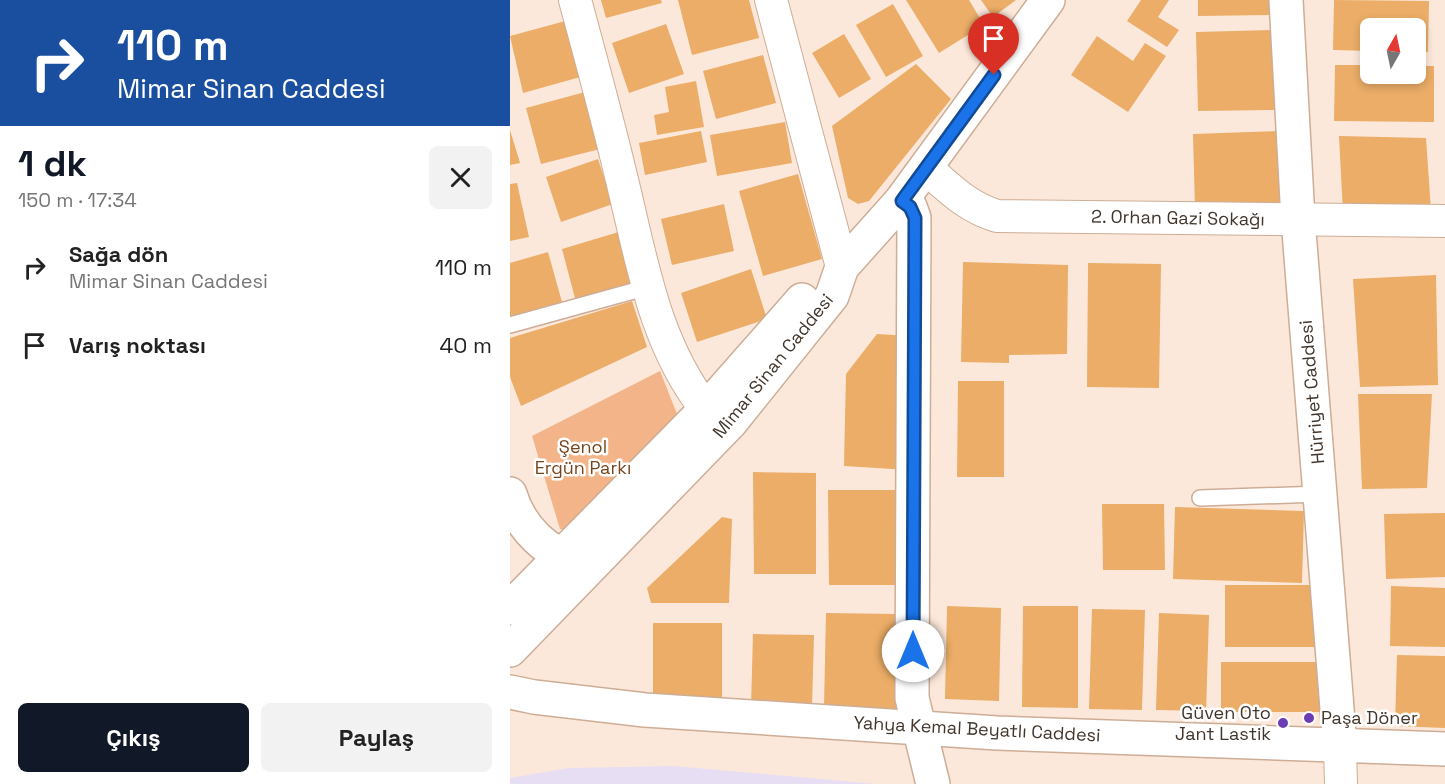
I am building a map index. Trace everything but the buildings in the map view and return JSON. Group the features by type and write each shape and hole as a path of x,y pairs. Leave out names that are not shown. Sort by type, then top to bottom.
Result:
{"street":[{"path":"575,0 609,124 648,288 669,351 687,385 706,409"},
{"name":"Mimar Sinan Caddesi","path":"510,650 731,422 832,296 842,267 902,201 1048,0"},
{"name":"Hürriyet Caddesi","path":"1286,0 1298,219 1321,494 1341,784"},
{"path":"510,608 706,409 818,282 842,267 779,4"},
{"name":"2. Orhan Gazi Sokağı","path":"926,168 962,200 979,211 997,216 1445,221"},
{"path":"902,201 910,207 915,218 912,698 933,784"},
{"path":"510,500 521,518 542,543 554,553 586,558 596,556 609,548"},
{"name":"Yahya Kemal Beyatlı Caddesi","path":"510,692 645,710 997,733 1445,749"}],"lane":[{"path":"510,324 648,288"},
{"path":"1200,498 1321,494"}],"shaded area":[{"path":"674,766 877,784 510,784 510,778 569,768"}],"green space":[{"name":"Şenol Ergün Parkı","path":"660,371 679,419 572,529 560,529 532,436"}],"place":[{"name":"Paşa Döner","path":"1309,718"},
{"name":"Güven Oto Jant Lastik","path":"1283,723"}],"route":[{"path":"913,651 915,218 910,207 902,201 994,75"}]}
